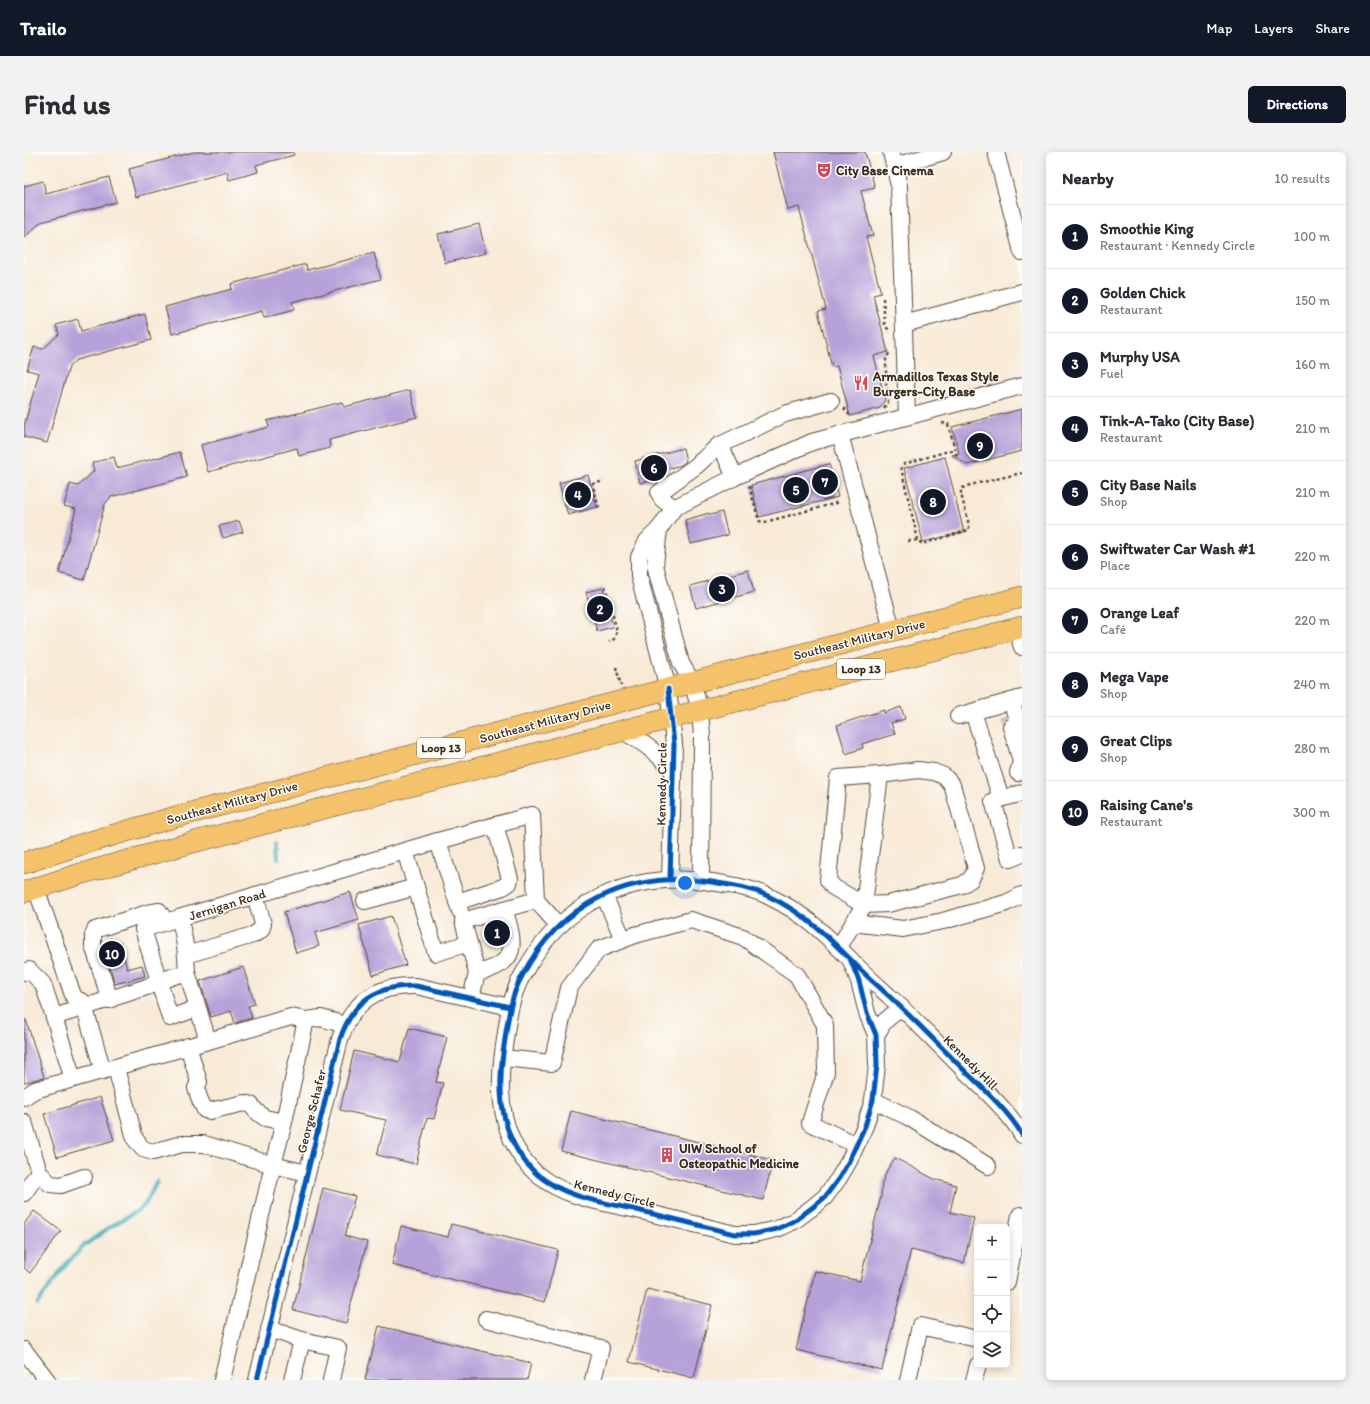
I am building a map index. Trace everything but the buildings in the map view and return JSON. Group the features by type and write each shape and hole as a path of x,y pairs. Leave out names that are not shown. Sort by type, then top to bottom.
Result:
{"main road":[{"name":"Southeast Military Drive","path":"25,859 175,817 1022,597"},
{"name":"Loop 13","path":"30,890 194,842 671,719 700,710 1020,634"},
{"path":"25,859 30,890"}],"street":[{"path":"907,416 899,186 893,159 943,152"},
{"path":"988,152 996,152 1022,252"},
{"path":"904,324 1022,292"},
{"path":"838,405 785,414 718,446 696,466 660,493 662,499 674,508 735,477 812,442 1022,386"},
{"path":"840,434 892,630"},
{"path":"718,446 725,455 735,477"},
{"name":"Kennedy Circle","path":"670,879 674,744 668,689 639,576 639,556 647,541 659,529 674,508"},
{"path":"659,529 655,565 681,662 692,682 700,710 702,736 701,880"},
{"path":"973,712 1000,798"},
{"path":"958,716 973,712 1013,713 1021,761 1020,772 995,780"},
{"path":"622,731 652,750 663,759 673,771"},
{"path":"918,770 934,772 944,776 952,785 976,868 972,879 962,885 888,904 864,905 833,887 828,880 838,778 880,776 918,770"},
{"path":"839,947 864,905 880,776"},
{"path":"1022,793 993,801 1010,859 1022,854"},
{"name":"Jernigan Road","path":"172,920 438,841 532,815 536,900"},
{"path":"457,902 503,887 509,883 510,879 495,825"},
{"path":"438,841 463,921 477,973 471,998"},
{"path":"405,851 436,953 469,943"},
{"name":"Kennedy Circle","path":"851,961 859,981 867,1013 876,1035 877,1065 873,1100 856,1145 839,1178 825,1197 794,1221 777,1229 754,1234 735,1234 568,1194 532,1169 520,1154 511,1136 502,1110 500,1084 510,1006 520,978 539,948 558,925 580,908 604,895 652,880 670,879 701,880 730,884 768,896 813,923 839,947 851,961 901,1007"},
{"path":"365,901 416,887"},
{"path":"30,890 74,998 83,1005 110,1069 135,1139 143,1149 153,1152 182,1144 204,1144 273,1165 307,1173"},
{"path":"186,955 252,935 261,930 263,924 255,895"},
{"path":"604,895 623,940"},
{"path":"853,923 902,929 943,922 1006,903 1022,896"},
{"path":"463,921 536,900 558,925"},
{"path":"477,973 487,971 498,966 505,961 512,949 513,941 511,929 504,909"},
{"path":"110,1000 93,944 93,935 95,930 147,913 159,911 172,920"},
{"path":"172,920 143,929 170,1018 197,1008"},
{"name":"Jernigan Road","path":"172,920 182,928 187,972 208,1041"},
{"path":"503,1058 552,1063 569,988 599,949 635,935 690,920 743,937 797,975 825,1025 826,1072 810,1123 856,1145"},
{"path":"24,972 29,970 43,984 73,1079"},
{"path":"54,1017 83,1005 110,1000 187,972"},
{"name":"George Schafer","path":"257,1380 340,1039 345,1025 352,1013 362,1002 374,994 388,988 402,986 416,986 510,1006"},
{"path":"876,1035 884,1022 901,1007"},
{"name":"Kennedy Hill","path":"901,1007 982,1087 1018,1127 1022,1135"},
{"path":"24,1097 35,1090 291,1017 306,1020 321,1018 345,1025"},
{"path":"222,1380 284,1122 306,1020"},
{"path":"188,1046 199,1082 196,1088 205,1110 210,1111 244,1103 251,1105 265,1118 284,1122"},
{"path":"873,1100 908,1117 988,1166"},
{"path":"24,1122 39,1172 50,1184 61,1185 84,1177"},
{"path":"24,1192 39,1172"},
{"path":"1010,1267 1020,1215"},
{"path":"1010,1281 1022,1281"},
{"path":"486,1319 601,1348 593,1380"},
{"path":"908,1380 920,1326 974,1338"},
{"path":"269,1329 302,1340 338,1348 331,1380"},
{"path":"292,1380 302,1340"},
{"path":"24,1350 47,1380"},
{"path":"974,1380 977,1368"}],"path":[{"path":"883,298 885,326 888,329 889,336"},
{"path":"883,409 888,402 886,358 891,350"},
{"path":"838,405 854,419"},
{"path":"938,422 948,424 957,457"},
{"path":"955,449 904,464 900,468 918,540 922,544 969,530 961,489 966,486 1022,473"},
{"path":"599,508 596,491 593,484 604,480"},
{"path":"749,486 759,521 765,522 840,502"},
{"path":"908,541 918,540"},
{"path":"605,586 617,631 617,635 614,640 609,642"},
{"path":"616,667 621,687"}],"waterway":[{"path":"277,842 278,858"},
{"path":"37,1304 67,1263 86,1244 113,1225 140,1209 146,1203 157,1181"}],"tunnel":[{"path":"1007,715 1011,727"}],"cycle path":[{"path":"668,689 674,744 670,879"},
{"path":"851,961 859,981 867,1013 876,1035 877,1065 873,1100 865,1126 849,1161 839,1178 825,1197 794,1221 777,1229 754,1234 735,1234 585,1198 572,1194 549,1183 526,1163 516,1149 505,1118 502,1102 501,1069 509,1013 514,994 522,976 538,950 557,928 578,911 601,897 626,887 653,881 682,880 712,882 755,891 781,903 803,917 833,942 988,1093 1004,1110 1022,1135"},
{"path":"257,1380 340,1039 345,1026 352,1015 359,1005 378,992 402,986 416,986 510,1007"}],"place":[{"name":"City Base Cinema","path":"824,170"},
{"name":"Armadillos Texas Style Burgers-City Base","path":"861,383"},
{"name":"Great Clips","path":"980,446"},
{"name":"Swiftwater Car Wash #1","path":"654,468"},
{"name":"Orange Leaf","path":"825,482"},
{"name":"City Base Nails","path":"796,490"},
{"name":"Tink-A-Tako (City Base)","path":"578,495"},
{"name":"Mega Vape","path":"933,502"},
{"name":"Murphy USA","path":"722,589"},
{"name":"Golden Chick","path":"600,609"},
{"name":"Smoothie King","path":"497,933"},
{"name":"Raising Cane's","path":"112,954"},
{"name":"UIW School of Osteopathic Medicine","path":"667,1155"}]}
